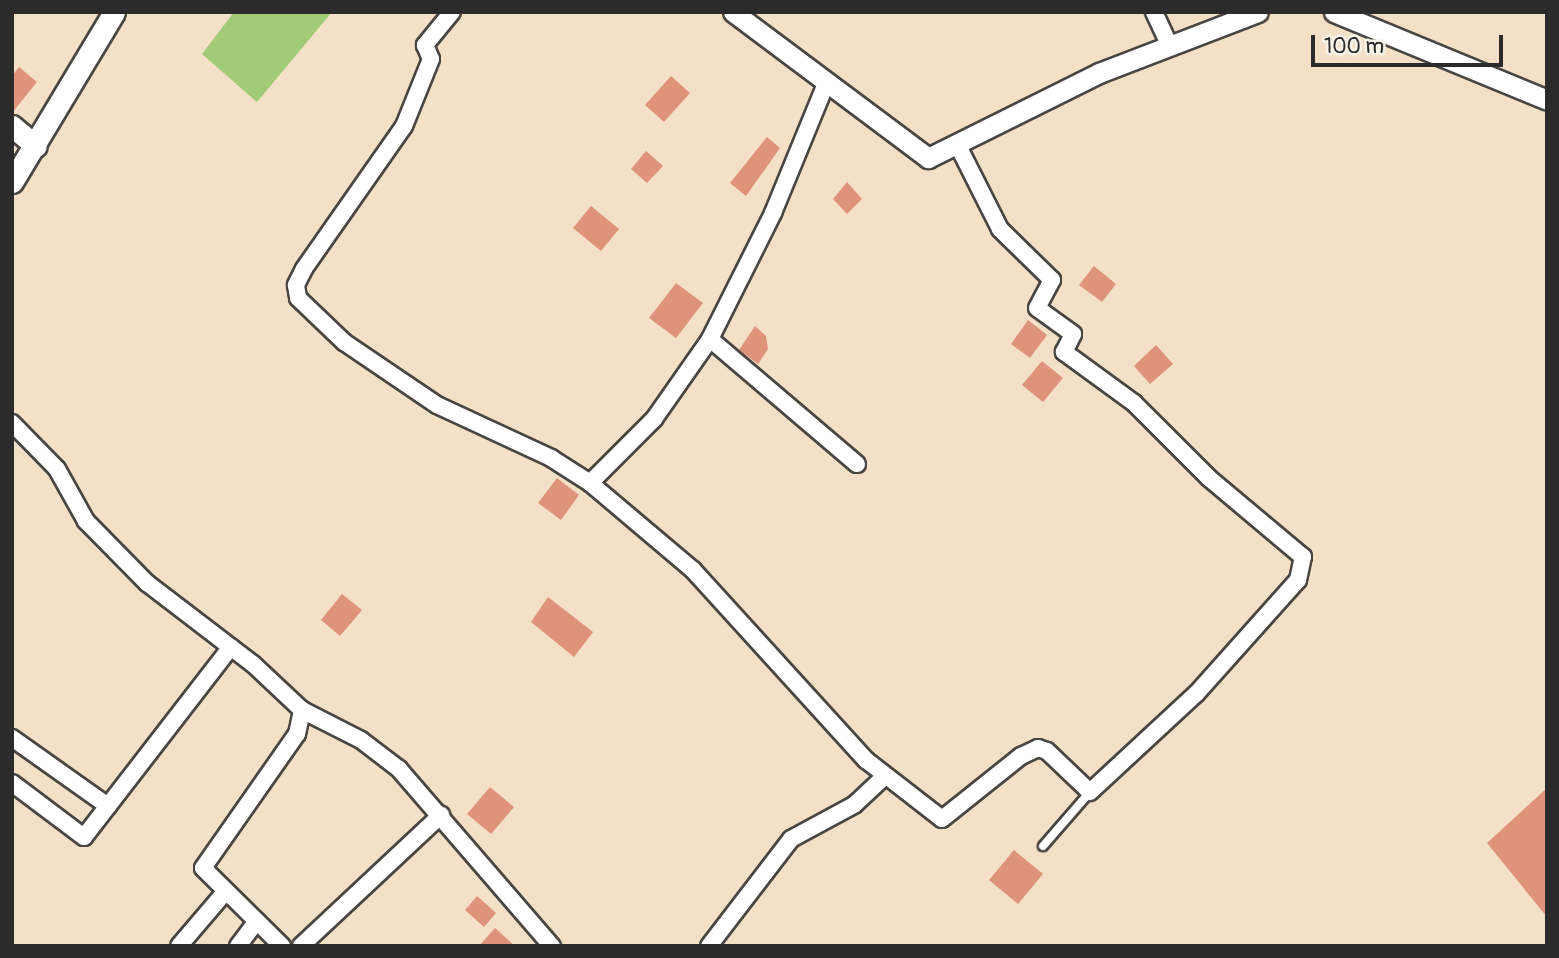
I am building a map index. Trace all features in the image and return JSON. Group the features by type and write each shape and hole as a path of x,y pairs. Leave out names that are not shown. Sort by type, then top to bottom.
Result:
{"main road":[{"path":"12,182 114,12"},
{"path":"12,126 36,146"}],"street":[{"path":"452,12 425,45 431,59 404,126 309,260 296,293 344,342 429,400 464,421 551,458 590,483 693,570 885,776 942,819 1021,756 1038,748 1047,751 1090,792 1196,694 1298,580 1303,557 1209,478 1134,402 1064,352 1073,334 1037,308 1052,279 1000,229 957,144"},
{"path":"733,12 928,158 1099,73 1258,12"},
{"path":"1154,12 1170,46"},
{"path":"1334,12 1547,100"},
{"path":"590,483 654,419 710,339 773,213 826,84"},
{"path":"710,339 857,464"},
{"path":"12,424 57,469 86,521 159,593 231,648 302,710 383,756 441,814 552,946"},
{"path":"12,783 84,837 231,648"},
{"path":"282,946 203,868 297,734 302,710"},
{"path":"12,738 108,806"},
{"path":"709,946 789,842 854,806 885,776"},
{"path":"301,946 441,814"},
{"path":"179,946 226,891"},
{"path":"238,946 257,920"}],"lane":[{"path":"1043,846 1090,792"}],"green space":[{"path":"234,12 332,12 257,102 202,54"}],"building":[{"path":"19,67 37,82 12,113 12,76"},
{"path":"671,76 690,93 664,122 645,105"},
{"path":"767,137 780,148 746,196 730,183"},
{"path":"646,151 663,166 647,183 631,169"},
{"path":"847,182 862,199 847,214 833,199"},
{"path":"591,206 619,229 601,251 573,228"},
{"path":"1094,266 1116,284 1102,302 1079,285"},
{"path":"676,283 703,303 676,338 649,318"},
{"path":"1028,320 1047,335 1030,358 1011,344"},
{"path":"755,326 766,336 768,349 758,364 739,350"},
{"path":"1156,345 1173,364 1150,384 1134,366"},
{"path":"1042,361 1063,378 1043,402 1022,385"},
{"path":"557,478 579,495 561,520 538,503"},
{"path":"342,594 362,610 340,636 321,620"},
{"path":"548,597 593,632 574,657 531,622"},
{"path":"490,787 514,807 491,834 467,814"},
{"path":"1547,788 1547,917 1487,843"},
{"path":"1014,850 1043,874 1018,904 989,880"},
{"path":"477,896 496,913 484,927 465,910"},
{"path":"495,928 515,946 479,946"}]}
